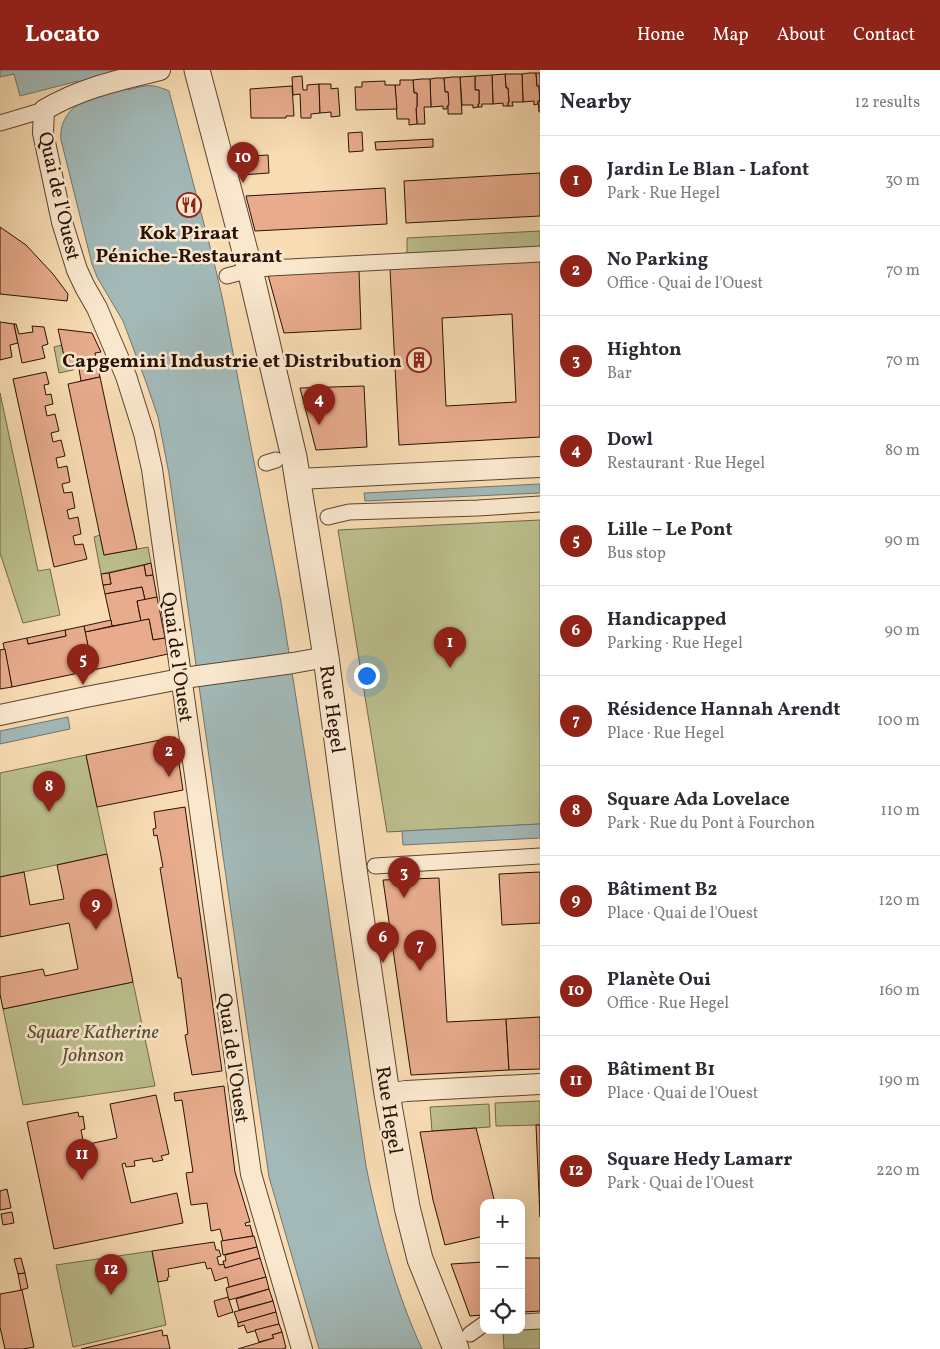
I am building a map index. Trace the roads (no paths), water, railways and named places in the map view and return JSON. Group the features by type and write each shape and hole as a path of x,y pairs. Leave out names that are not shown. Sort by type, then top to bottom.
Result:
{"street":[{"path":"44,110 81,91 160,70"},
{"name":"Rue Hegel","path":"197,70 238,273 292,450 298,479 326,657 354,869 387,1094 414,1240 426,1275 463,1342"},
{"name":"Quai de l'Ouest","path":"0,123 44,110 43,133 62,222 85,287 126,376 144,433 152,469 186,678 251,1174 302,1349"},
{"path":"238,273 270,268 540,254"},
{"path":"298,479 540,467"},
{"path":"328,517 349,512 540,504"},
{"path":"0,715 186,678 326,657"},
{"path":"376,866 540,856"},
{"path":"387,1094 540,1084"},
{"path":"525,1322 540,1321"},
{"path":"463,1342 480,1327"}],"water":[{"path":"0,70 122,70 128,90 148,86 169,91 223,301 281,602 366,1166 376,1213 396,1282 422,1349 319,1349 269,1177 169,474 158,417 123,321 97,277 92,264 61,140 63,122 74,108 84,101 78,81 20,96 14,74 0,77"},
{"path":"540,484 540,493 365,501 364,493"},
{"path":"68,717 70,729 0,744 0,731"},
{"path":"540,824 540,838 403,845 402,831"}],"place":[{"name":"Planète Oui","path":"243,183"},
{"name":"Kok Piraat Péniche-Restaurant","path":"189,205"},
{"name":"Capgemini Industrie et Distribution","path":"419,360"},
{"name":"Dowl","path":"319,425"},
{"name":"Jardin Le Blan - Lafont","path":"450,668"},
{"name":"Lille – Le Pont","path":"83,685"},
{"name":"No Parking","path":"169,777"},
{"name":"Square Ada Lovelace","path":"49,812"},
{"name":"Highton","path":"404,898"},
{"name":"Bâtiment B2","path":"96,930"},
{"name":"Handicapped","path":"383,963"},
{"name":"Résidence Hannah Arendt","path":"420,971"},
{"name":"Bâtiment B1","path":"82,1180"},
{"name":"Square Hedy Lamarr","path":"111,1295"}],"park label":[{"name":"Square Katherine Johnson","path":"93,1042"}]}
